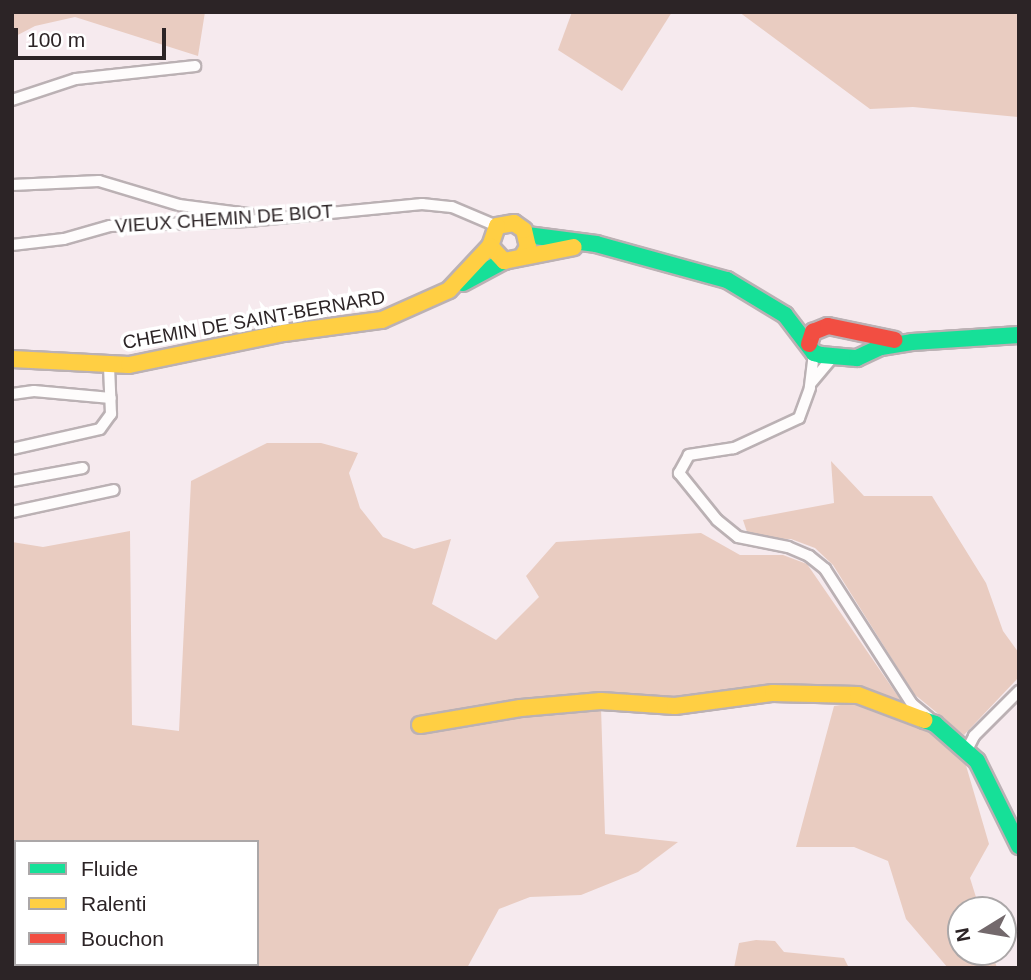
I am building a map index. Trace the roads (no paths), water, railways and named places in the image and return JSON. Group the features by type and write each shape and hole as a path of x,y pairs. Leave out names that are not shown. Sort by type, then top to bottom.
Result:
{"main road":[{"path":"504,261 492,236 514,223 527,235 596,244 727,280 785,315 822,327 912,342"},
{"path":"527,235 522,257 596,244"},
{"name":"CHEMIN DE SAINT-BERNARD","path":"454,286 492,236"},
{"name":"CHEMIN DE SAINT-BERNARD","path":"12,359 109,366 194,355 284,332 382,320 415,309 504,261 522,257"},
{"path":"785,315 811,349 833,357 867,354 912,342 1019,335"},
{"path":"811,349 813,332 822,327"},
{"path":"866,333 870,344 867,354"},
{"path":"420,725 521,708 601,701 702,705 773,693 858,695 935,724 967,750 981,767 1019,846"}],"street":[{"path":"12,100 76,79 195,66"},
{"path":"12,185 99,181 205,211 282,216"},
{"name":"VIEUX CHEMIN DE BIOT","path":"12,245 64,239 110,226 434,204 476,220 492,236"},
{"path":"811,349 811,383 799,418 734,448 689,455 679,473 717,520 737,537 788,547 809,555 825,569 912,704 935,724"},
{"path":"811,383 833,357"},
{"path":"12,449 100,429 111,414 109,366"},
{"path":"12,394 34,391 111,398"},
{"path":"12,481 83,468"},
{"path":"12,512 114,490"},
{"path":"967,750 974,736 1019,691"}]}
